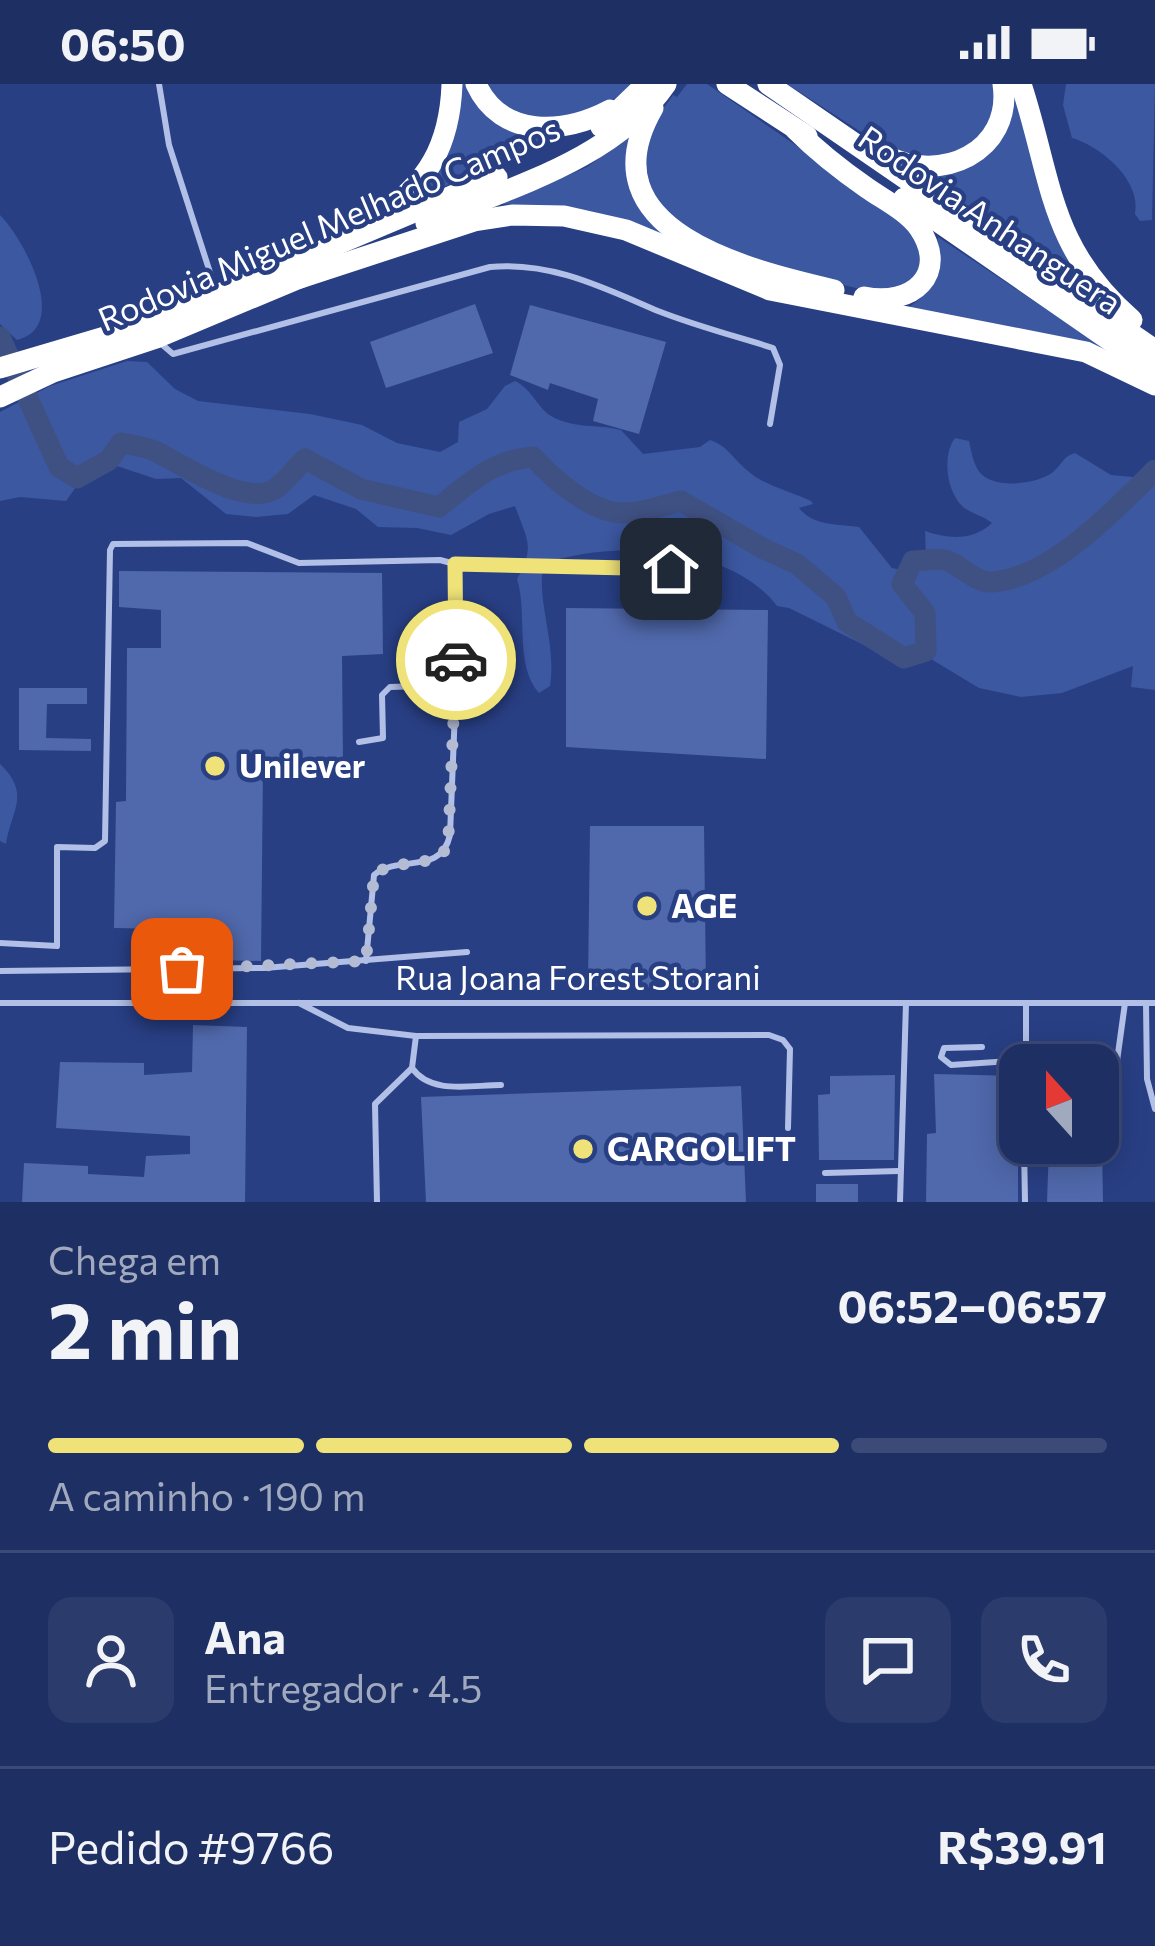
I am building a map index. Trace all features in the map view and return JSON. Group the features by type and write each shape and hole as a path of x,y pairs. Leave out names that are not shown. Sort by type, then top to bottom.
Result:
{"highway":[{"path":"300,269 419,184 444,140 452,84"},
{"path":"476,84 492,107 514,122 537,129 582,122 652,90"},
{"name":"Rodovia Anhanguera","path":"727,84 922,210 1155,371"},
{"path":"772,87 893,159 931,168 962,161 985,146 1003,115 1003,84"},
{"path":"1022,84 1048,194 1072,249 1096,286 1155,340"},
{"name":"Rodovia Anhanguera","path":"772,87 1155,350"},
{"name":"Rodovia Miguel Melhado Campos","path":"0,368 50,363 155,338 300,269 580,156 610,138 652,90"},
{"path":"652,90 636,166 646,199 672,230 764,274 871,298 894,300 909,295 924,278 929,261 920,230 911,218 816,150 795,129"},
{"path":"300,269 474,221 512,215 564,216 626,230 770,290 1086,352 1155,386"},
{"name":"Rodovia Miguel Melhado Campos","path":"0,397 50,363 118,333 300,269"}],"lane":[{"path":"159,84 169,145 218,295"},
{"path":"155,338 173,354 490,267 528,268 585,279 656,310 773,348 780,365 770,424"},
{"path":"0,944 57,946 57,847 95,848 105,841 113,544 247,543 290,562 440,560 671,569"},
{"path":"366,961 374,875 382,868 434,860 448,847 456,685 455,564"},
{"path":"358,742 382,740 382,695 390,687 456,685"},
{"path":"0,971 264,968 466,952"},
{"path":"296,1001 348,1028 416,1036 769,1035 783,1040 790,1049 788,1127"},
{"name":"Rua Joana Forest Storani","path":"0,1003 1151,1003"},
{"path":"900,1202 906,1003"},
{"path":"1026,1003 1026,1044"},
{"path":"1119,1046 1125,1003"},
{"path":"1151,1003 1148,1079 1155,1109"},
{"path":"377,1202 376,1104 412,1068 416,1036"},
{"path":"982,1047 944,1048 941,1057 951,1064 999,1063"},
{"path":"412,1068 424,1083 435,1086 501,1085"},
{"path":"1024,1164 1025,1202"},
{"path":"824,1173 901,1171"}],"shaded area":[{"path":"457,84 470,84 473,90 559,136 416,199"},
{"path":"483,84 633,84 594,110 549,121 514,114"},
{"path":"687,84 707,84 903,219 919,251 912,285 878,293 773,269 714,247 660,210 642,169 652,124"},
{"path":"787,84 998,84 1000,101 980,141 929,161 889,150"},
{"path":"1016,84 1075,272 912,171 956,169"},
{"path":"1066,84 1155,84 1152,220 1140,221 1135,214 1132,189 1117,166 1095,148 1072,138 1063,105"},
{"path":"635,132 631,158 689,245 591,211 502,204 587,167"},
{"path":"0,215 30,262 42,301 33,332 17,340 0,324"},
{"path":"938,237 1103,347 904,310 928,288"},
{"path":"127,361 147,362 175,389 198,401 310,414 362,425 397,443 440,452 458,442 459,422 487,409 515,381 551,416 621,430 643,454 700,447 710,440 754,476 811,501 813,504 799,508 811,518 859,527 892,568 911,572 926,556 925,531 960,537 992,523 959,503 950,486 948,455 955,438 969,441 984,476 1003,483 1046,476 1075,453 1111,475 1155,484 1155,690 1131,687 1133,666 1062,693 1021,697 979,688 921,653 866,646 777,606 756,585 730,570 700,559 635,550 571,556 544,564 542,591 551,670 550,686 539,693 524,654 517,579 528,544 515,506 451,535 378,527 356,509 314,495 288,514 226,514 181,478 156,479 114,465 83,477 66,501 20,497 0,501 0,412 50,386"},
{"path":"0,764 17,793 6,844 0,841"}],"building":[{"path":"475,304 493,353 386,388 370,342"},
{"path":"530,305 666,342 639,434 593,421 598,399 550,383 548,390 510,375"},
{"name":"Unilever","path":"119,571 382,573 383,654 342,656 343,765 263,767 261,961 168,959 167,929 114,928 116,802 126,801 127,648 161,648 161,610 119,607"},
{"path":"566,608 768,610 766,759 566,747"},
{"path":"19,688 87,688 87,704 47,704 46,738 91,739 91,751 19,750"},
{"name":"AGE","path":"590,826 704,826 706,989 588,986"},
{"path":"193,1025 247,1027 245,1202 22,1202 24,1163 88,1166 88,1174 144,1177 146,1156 190,1154 190,1136 56,1128 60,1062 144,1063 144,1075 192,1072"},
{"path":"934,1074 999,1076 999,1164 1018,1164 1018,1202 926,1202 927,1134 936,1133"},
{"path":"895,1075 894,1160 819,1160 818,1095 830,1094 830,1076"},
{"name":"CARGOLIFT","path":"741,1086 746,1202 426,1202 421,1097"},
{"path":"1048,1164 1102,1164 1103,1202 1047,1202"},
{"path":"816,1184 858,1184 858,1202 816,1202"}],"waterway":[{"path":"0,337 59,467 77,478 109,460 121,443 153,450 244,492 275,489 305,459 361,489 439,507 494,468 533,457 574,493 611,511 638,512 681,501 797,564 836,597 847,622 904,658 926,651 925,613 902,584 913,561 946,561 986,582 1014,578 1081,539 1155,470"}],"way so far":[{"path":"182,969 366,961 374,875 382,868 434,860 448,847 456,660"}],"place":[{"name":"Unilever","path":"215,766"},
{"name":"AGE","path":"647,906"},
{"name":"CARGOLIFT","path":"583,1149"}],"route":[{"path":"456,660 455,564 671,569"}]}
